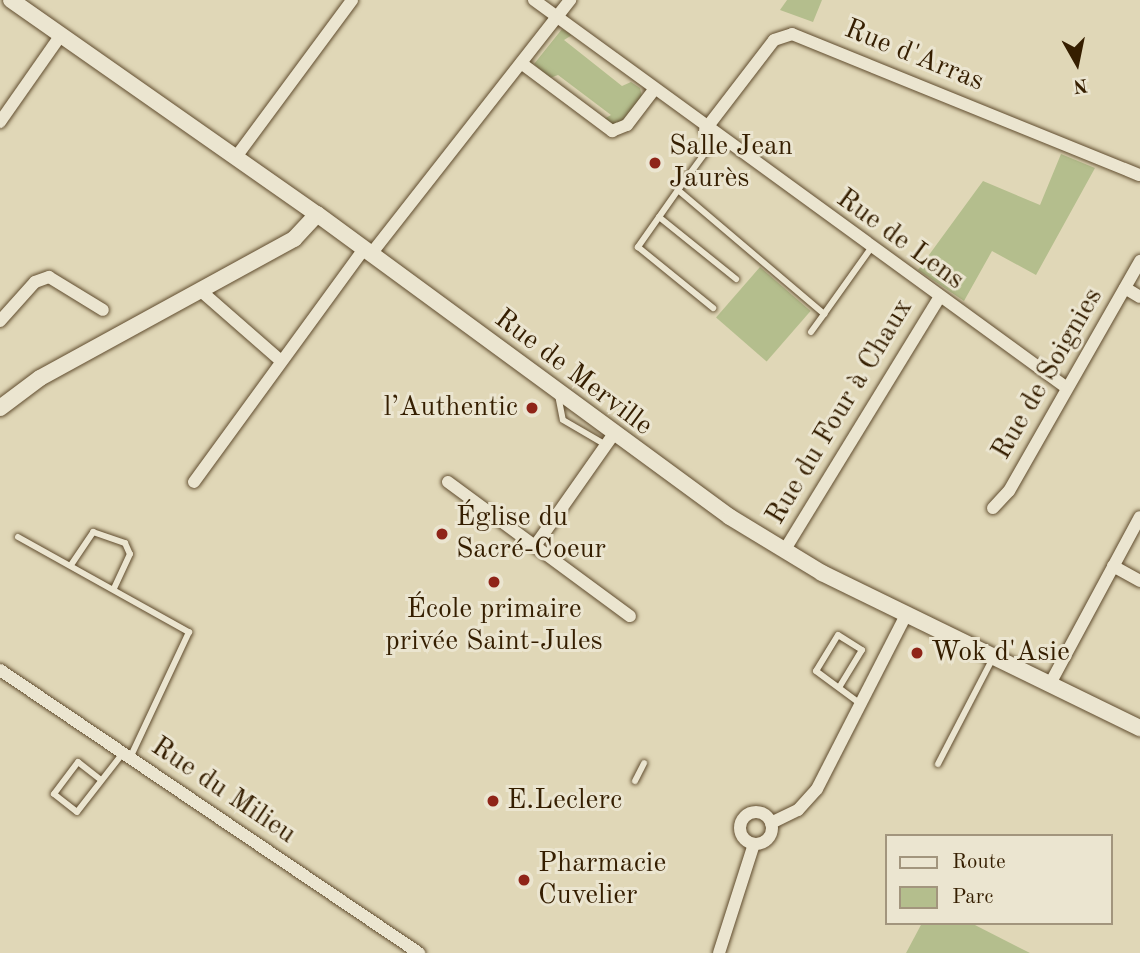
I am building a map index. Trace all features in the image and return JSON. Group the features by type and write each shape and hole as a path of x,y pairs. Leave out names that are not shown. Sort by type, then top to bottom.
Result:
{"street":[{"name":"Rue de Merville","path":"11,0 368,251 558,395 609,440 784,551 906,615 1051,682 1140,728"},
{"path":"236,157 352,0"},
{"name":"Rue de Lens","path":"534,0 710,134 1067,388"},
{"path":"194,482 281,361 570,0"},
{"path":"0,122 61,34"},
{"name":"Rue d'Arras","path":"710,134 774,40 792,34 1140,175"},
{"path":"521,63 612,131 627,125 653,91"},
{"path":"6,403 293,239 317,214"},
{"name":"Rue de Soignies","path":"993,508 1067,388 1140,261"},
{"path":"0,321 35,282 49,278 103,310"},
{"path":"1125,288 1140,297"},
{"path":"201,291 281,361"},
{"name":"Rue du Four à Chaux","path":"784,551 939,298"},
{"path":"535,546 609,440"},
{"path":"448,482 630,616"},
{"path":"1051,682 1140,517"},
{"path":"1113,566 1140,581"},
{"path":"754,844 767,839 771,823 810,800 863,706 906,615"},
{"name":"Rue du Milieu","path":"0,670 419,953"},
{"path":"754,844 740,832 744,816 760,812 771,823"},
{"path":"719,953 754,844"}],"lane":[{"path":"710,134 677,190 638,247 712,308"},
{"path":"677,190 824,314"},
{"path":"659,217 736,279"},
{"path":"811,332 871,248"},
{"path":"71,565 93,532 125,543 130,554 114,589"},
{"path":"18,537 114,589 190,636 127,755 101,780 76,812 54,794 78,762 101,780"},
{"path":"840,686 862,650 838,635 816,671 840,686 863,706"},
{"path":"938,764 994,656"},
{"path":"635,781 644,763"}],"green space":[{"path":"787,0 822,0 813,22 780,10"},
{"path":"562,29 572,35 564,40 622,86 631,82 640,88 642,96 618,126 602,120 611,115 558,75 550,78 534,64"},
{"path":"1061,154 1095,168 1036,275 992,251 964,301 918,270 983,181 1040,205"},
{"path":"760,267 811,311 767,362 716,318"},
{"path":"921,925 975,925 1030,953 906,953"}],"place":[{"name":"Salle Jean Jaurès","path":"655,163"},
{"name":"l’Authentic","path":"532,408"},
{"name":"Église du Sacré-Coeur","path":"442,534"},
{"name":"École primaire privée Saint-Jules","path":"494,582"},
{"name":"Wok d'Asie","path":"917,653"},
{"name":"E.Leclerc","path":"493,801"},
{"name":"Pharmacie Cuvelier","path":"524,880"}]}
